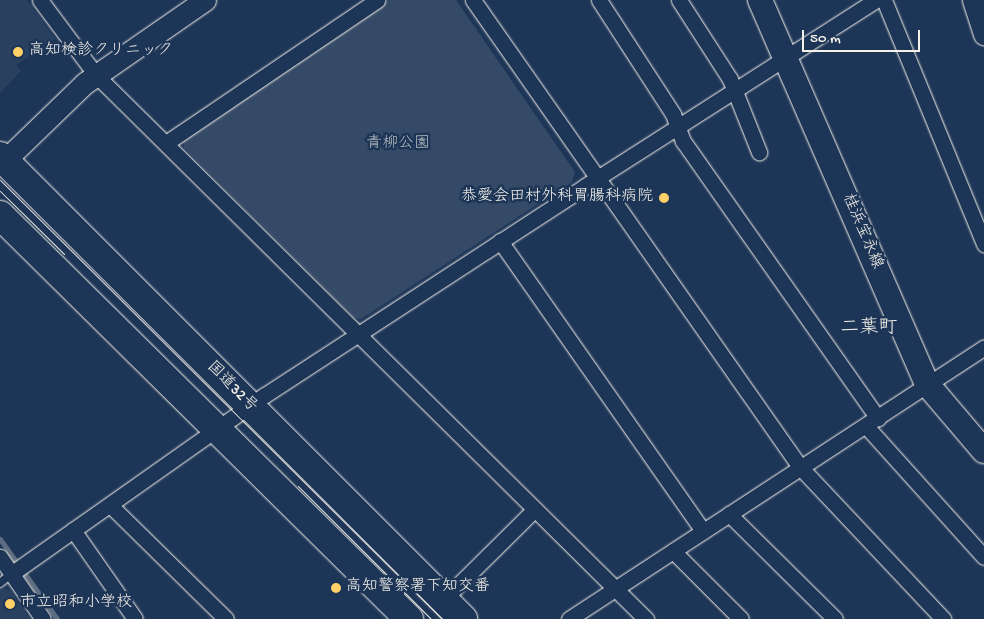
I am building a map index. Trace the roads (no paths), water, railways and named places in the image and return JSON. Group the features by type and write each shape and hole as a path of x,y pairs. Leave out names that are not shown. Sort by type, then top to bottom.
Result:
{"highway":[{"name":"国道32号","path":"1,160 463,619"},
{"path":"0,215 409,619"}],"main road":[{"name":"桂浜宝永線","path":"760,0 927,384 984,451"}],"street":[{"path":"40,0 96,75 646,619"},
{"path":"1,160 96,75 206,0"},
{"path":"166,143 377,0"},
{"path":"473,0 800,467 943,619"},
{"path":"599,0 673,114 683,140 872,422 984,557"},
{"path":"679,0 730,79 759,152"},
{"path":"6,578 73,530 111,506 249,406 597,178 876,0"},
{"path":"884,0 984,244"},
{"path":"973,0 984,34"},
{"path":"500,241 703,531"},
{"path":"569,619 984,347"},
{"path":"111,506 226,619"},
{"path":"443,600 535,509"},
{"path":"729,514 835,619"},
{"path":"73,530 135,619"},
{"path":"673,551 742,619"},
{"path":"0,558 6,578 44,619"}],"waterway":[{"path":"0,539 57,619"}],"tram line":[{"path":"0,180 442,619"},
{"path":"0,191 64,254"},
{"path":"298,486 431,619"}],"place":[{"name":"高知検診クリニック","path":"18,52"},
{"name":"恭愛会田村外科胃腸科病院","path":"664,198"},
{"name":"高知警察署下知交番","path":"336,588"},
{"name":"市立昭和小学校","path":"10,604"}],"district":[{"name":"二葉町","path":"869,329"}],"park label":[{"name":"青柳公園","path":"398,145"}]}
